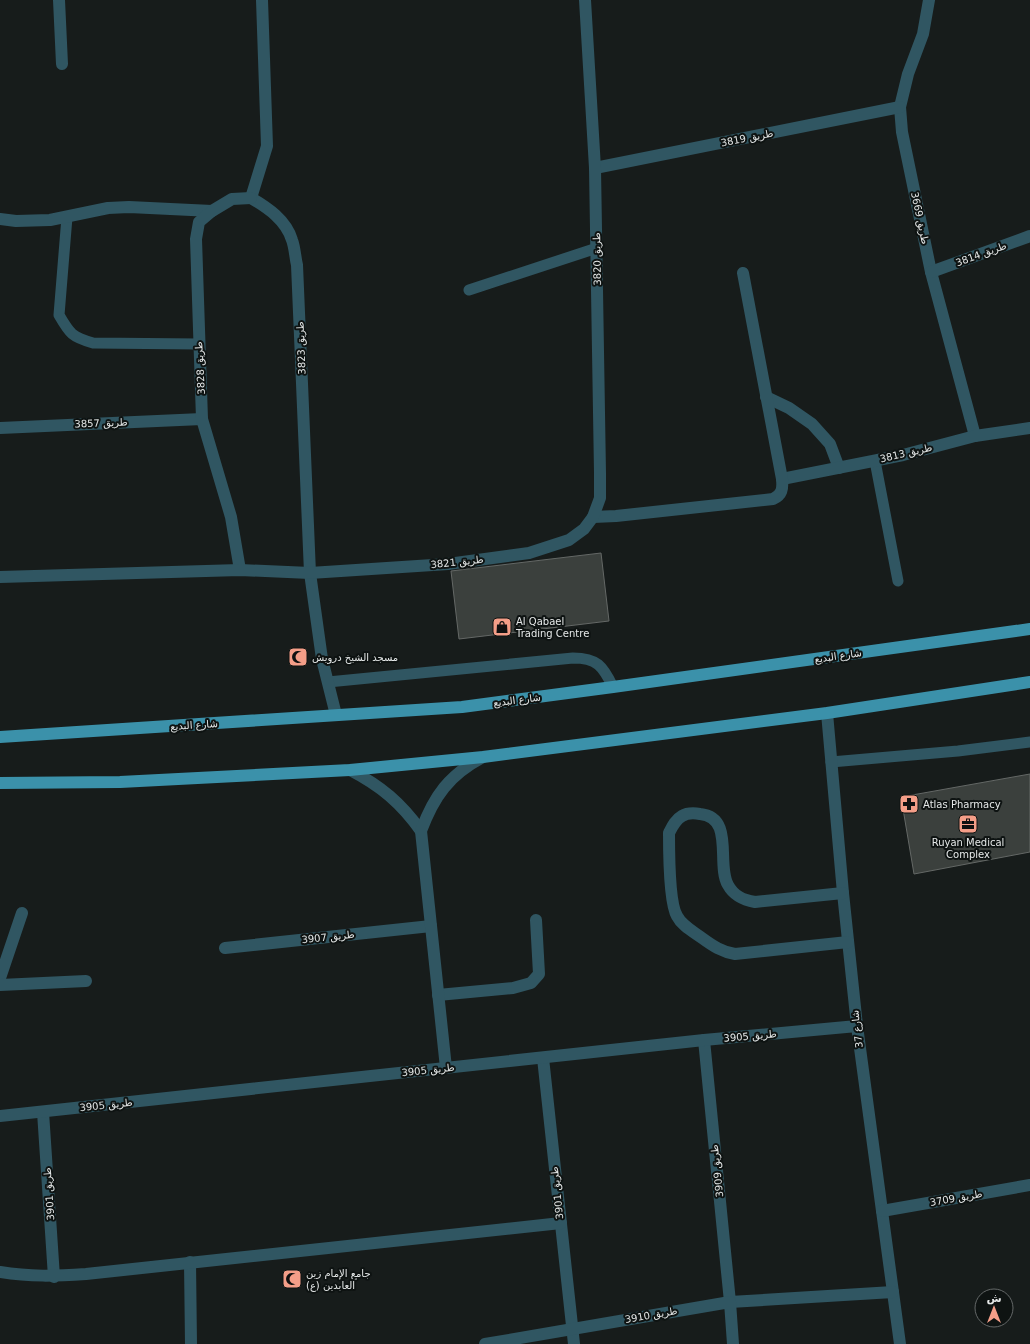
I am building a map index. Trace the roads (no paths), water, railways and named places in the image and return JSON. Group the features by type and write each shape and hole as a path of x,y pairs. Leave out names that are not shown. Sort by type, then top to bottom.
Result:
{"main road":[{"name":"شارع البديع","path":"0,737 462,707 1030,629"},
{"path":"0,784 120,782 350,770 483,757 827,713 1030,682"}],"street":[{"path":"59,0 62,64"},
{"path":"251,198 267,146 262,0"},
{"name":"طريق 3820","path":"585,0 595,168 600,473 600,498 593,517"},
{"name":"طريق 3669","path":"929,0 923,34 908,74 900,107 902,132 931,272 975,436"},
{"name":"طريق 3819","path":"595,168 900,107"},
{"name":"طريق 3828","path":"240,570 231,517 202,419 196,239 199,222 212,211 232,199 251,198"},
{"name":"طريق 3823","path":"251,198 266,207 282,220 292,239 297,265 310,573 319,638 336,715"},
{"path":"0,220 33,221 67,217 108,208 129,207 212,211"},
{"name":"طريق 3814","path":"931,272 1030,236"},
{"path":"593,517 616,516 773,499 781,492 783,487 782,480 744,273"},
{"path":"766,397 789,408 812,424 830,444 839,468"},
{"name":"طريق 3857","path":"0,428 202,419"},
{"name":"طريق 3813","path":"782,480 975,436 1030,428"},
{"name":"طريق 3821","path":"310,573 448,564 529,553 569,540 584,529 593,517"},
{"path":"0,577 240,570 310,573"},
{"name":"شارع 37","path":"827,713 856,1026 900,1344"},
{"path":"446,1068 421,831 434,800 444,787 455,775 468,765 483,757"},
{"path":"350,770 383,790 410,816 421,831"},
{"path":"843,893 755,902 744,900 734,893 727,884 724,872 720,828 713,819 704,814 692,813 682,816 674,824 669,833 672,899 676,916 681,922 720,950 735,954 848,942"},
{"path":"0,978 22,913"},
{"path":"438,995 513,988 531,983 539,974 536,920"},
{"name":"طريق 3907","path":"225,948 431,926"},
{"path":"0,985 86,981"},
{"name":"طريق 3905","path":"0,1116 704,1040 856,1026"},
{"name":"طريق 3909","path":"704,1040 733,1344"},
{"name":"طريق 3901","path":"543,1058 572,1328"},
{"name":"طريق 3901","path":"43,1112 54,1276"},
{"name":"طريق 3709","path":"882,1210 1030,1185"},
{"path":"0,1272 24,1276 54,1276 560,1223"},
{"path":"190,1262 191,1344"},
{"path":"730,1302 893,1292"},
{"name":"طريق 3910","path":"485,1344 730,1302"},
{"path":"572,1328 574,1344"}],"lane":[{"path":"67,217 60,315 67,328 77,338 93,343 199,344"},
{"path":"469,290 596,248"},
{"path":"875,460 898,582"},
{"path":"328,682 583,658 594,661 603,668 613,687"},
{"path":"831,762 958,751 1030,742"}],"place":[{"name":"Al Qabael Trading Centre","path":"502,627"},
{"name":"مسجد الشيخ درويش","path":"298,657"},
{"name":"Atlas Pharmacy","path":"909,804"},
{"name":"Ruyan Medical Complex","path":"968,824"},
{"name":"جامع الإمام زين العابدين (ع)","path":"292,1279"}]}
